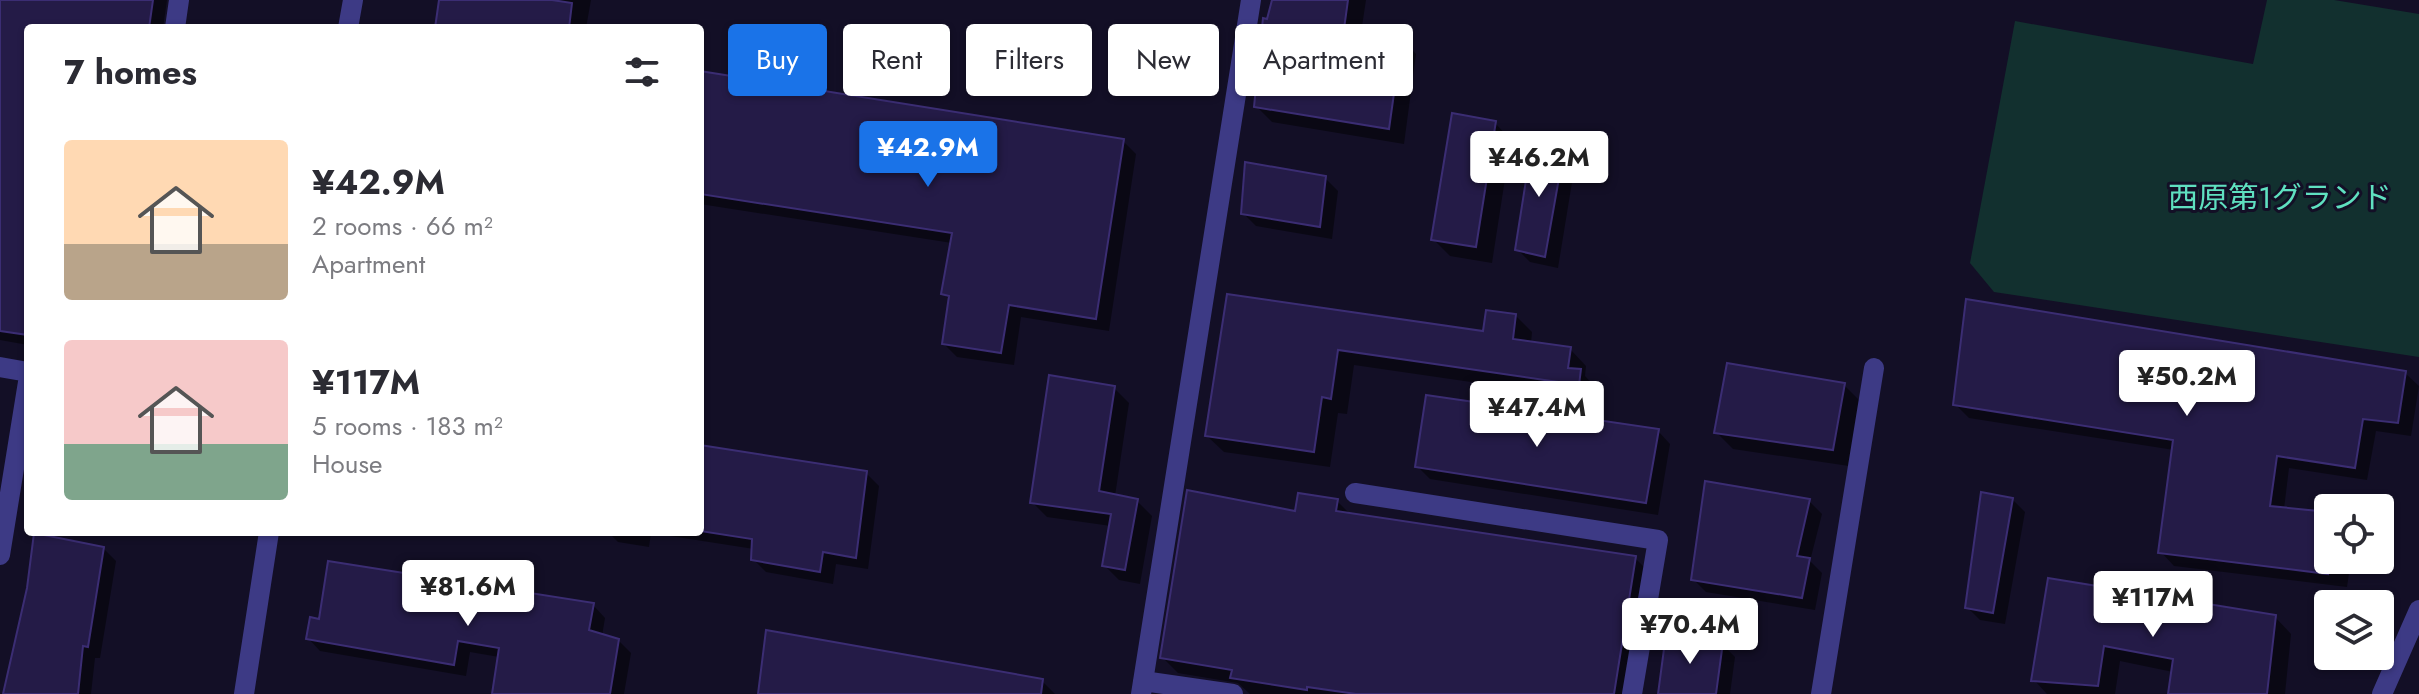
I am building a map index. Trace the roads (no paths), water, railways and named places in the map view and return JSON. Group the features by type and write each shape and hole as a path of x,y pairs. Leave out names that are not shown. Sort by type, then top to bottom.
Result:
{"street":[{"path":"176,24 179,0"},
{"path":"349,24 353,0"},
{"path":"1233,694 1142,687 1251,0"},
{"path":"0,367 24,371"},
{"path":"1821,694 1874,368"},
{"path":"0,555 24,407"},
{"path":"1355,493 1658,540 1632,694"},
{"path":"244,694 268,536"},
{"path":"2382,694 2419,610"}],"park label":[{"name":"西原第1グランド","path":"2280,198"}]}
